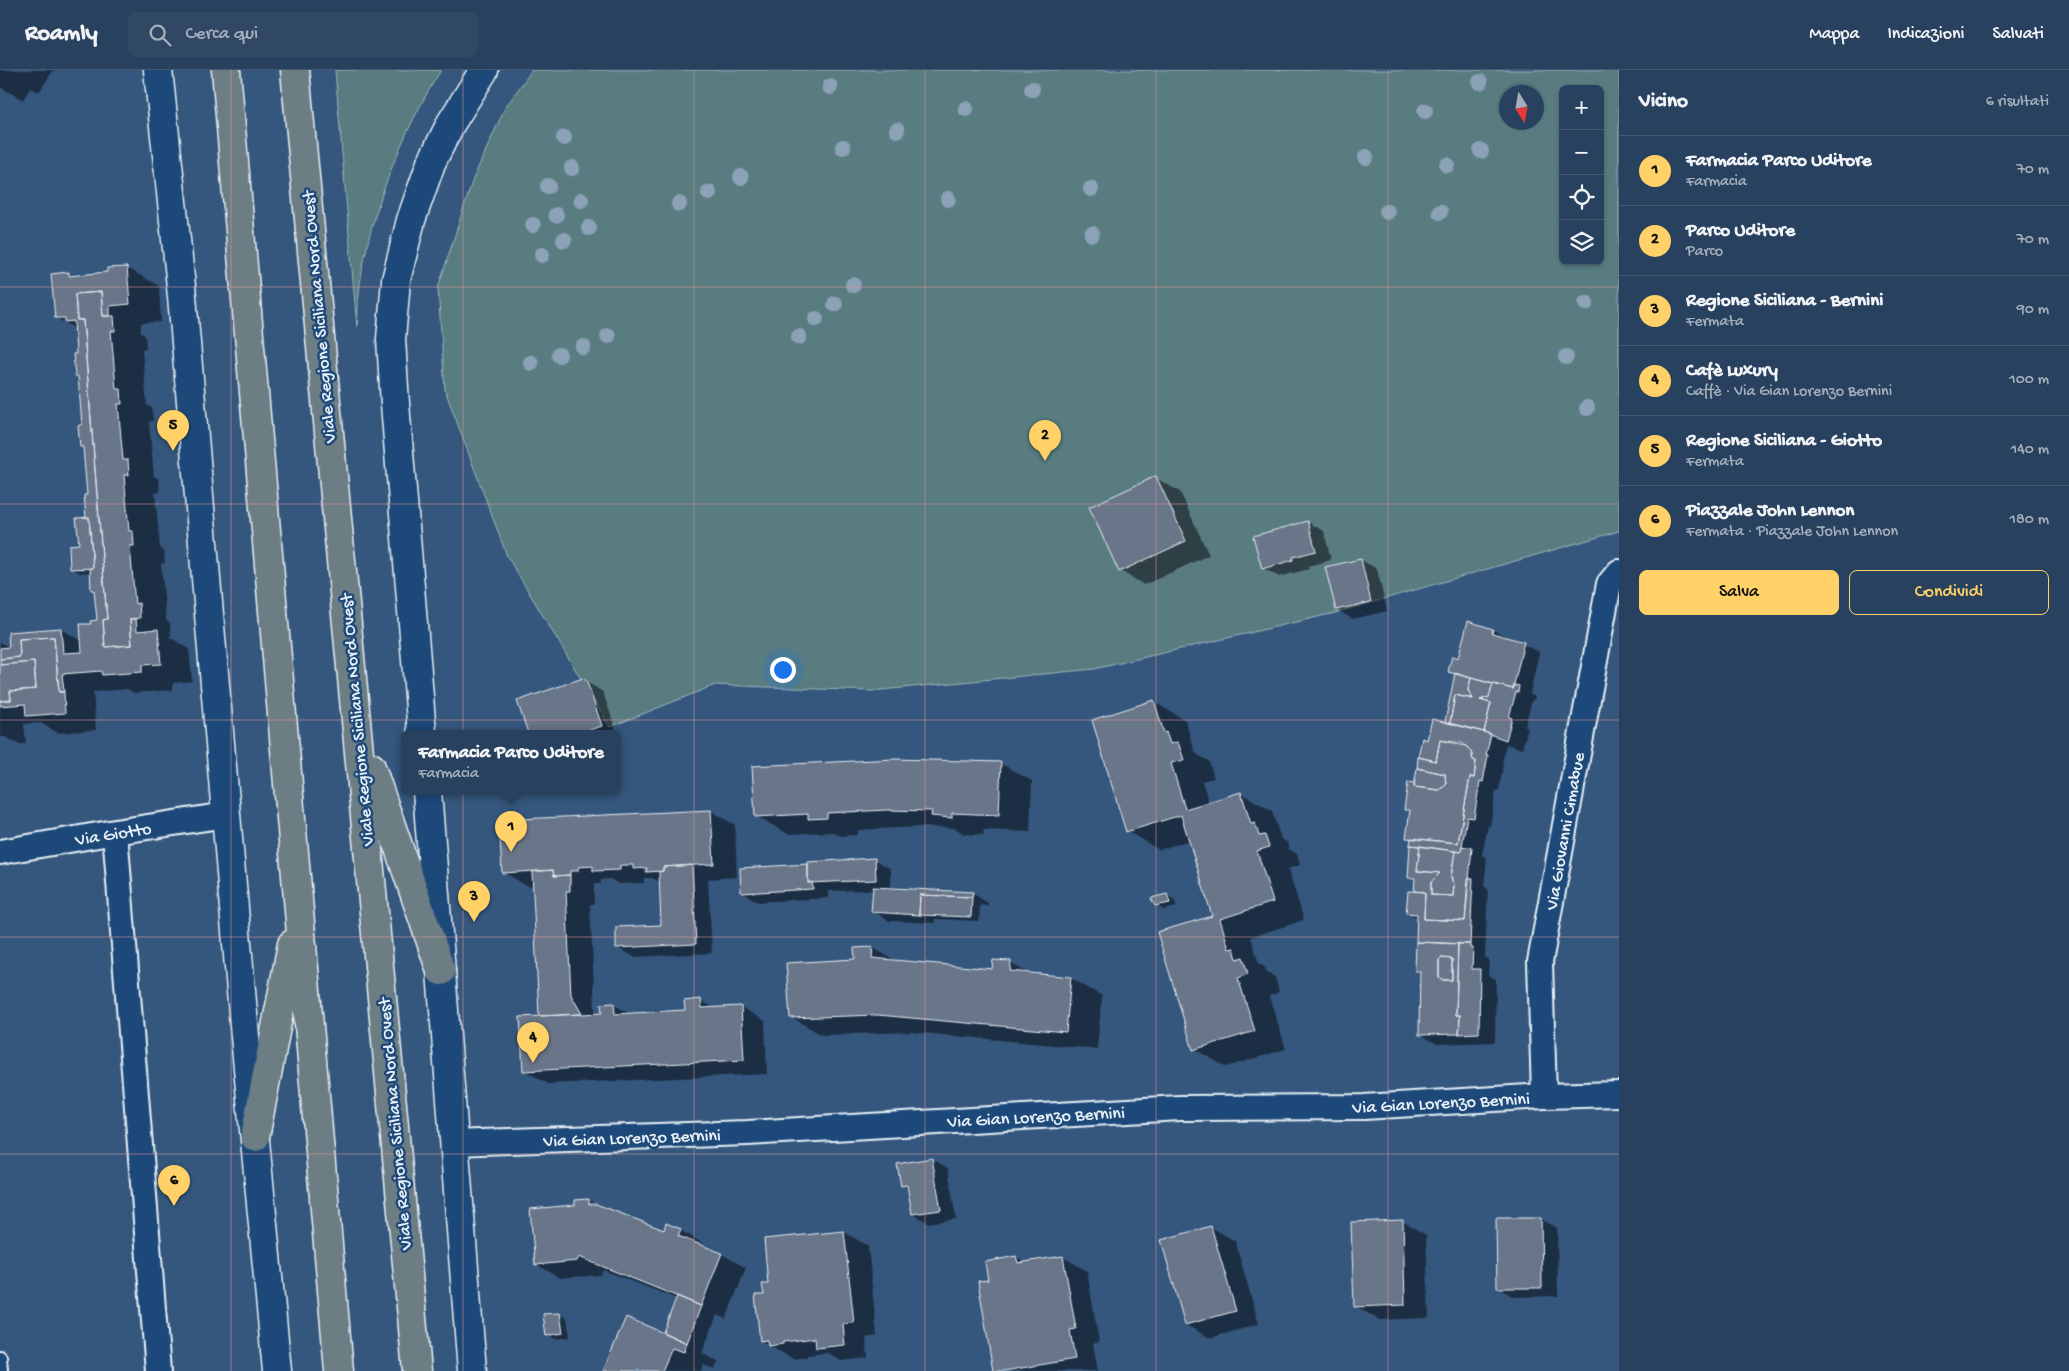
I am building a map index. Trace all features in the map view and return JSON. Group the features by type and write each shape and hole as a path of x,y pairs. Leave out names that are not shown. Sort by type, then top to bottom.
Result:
{"main road":[{"path":"226,70 339,1371"},
{"name":"Viale Regione Siciliana Nord Ovest","path":"295,70 417,1371"},
{"path":"357,724 441,971"},
{"path":"255,1137 298,913"}],"street":[{"path":"158,70 182,296 226,815 277,1371"},
{"path":"422,730 391,339 396,280 411,220 431,163 451,123 484,70"},
{"name":"Via Giovanni Cimabue","path":"1544,1096 1540,962 1609,584 1619,572"},
{"path":"427,795 472,1371"},
{"name":"Via Giotto","path":"0,852 226,815"},
{"path":"115,832 158,1371"},
{"name":"Via Gian Lorenzo Bernini","path":"453,1142 747,1133 1180,1108 1364,1107 1544,1096 1619,1094"}],"lane":[{"path":"0,1358 1,1371"}],"green space":[{"path":"335,70 441,70 413,119 380,201 371,229 359,289 357,327"},
{"path":"532,70 1619,70 1619,531 1335,613 1094,669 871,691 715,685 610,727 507,556 445,390 438,288 473,179 505,108"}],"building":[{"path":"127,267 130,304 110,306 110,316 103,316 101,292 75,294 77,320 83,320 107,619 103,620 105,647 132,645 130,619 136,619 137,631 158,629 161,664 142,665 142,672 102,675 101,671 62,674 64,692 59,692 54,637 19,639 20,657 0,659 0,648 9,647 8,632 61,628 63,653 82,652 80,624 91,624 90,621 97,620 94,590 91,590 90,568 93,568 89,517 86,518 84,495 87,495 83,447 80,447 78,426 82,424 78,376 75,376 73,354 76,354 74,321 65,322 65,318 55,318 51,274 69,272 69,276 107,272 107,268"},
{"path":"101,292 103,316 114,316 115,331 111,331 116,389 121,389 122,404 118,404 123,460 128,460 129,475 124,475 129,531 133,531 134,546 130,546 135,604 139,603 140,618 130,619 132,645 105,647 103,620 107,619 83,320 77,320 75,294"},
{"path":"1156,476 1186,541 1119,572 1089,507"},
{"path":"89,517 93,568 70,569 69,545 79,544 76,518"},
{"path":"1308,521 1316,551 1293,557 1293,560 1262,569 1253,536"},
{"path":"1361,559 1371,602 1336,610 1325,567"},
{"path":"1468,621 1493,629 1492,633 1524,642 1513,689 1448,672 1452,656 1458,658"},
{"path":"54,637 59,692 64,692 65,713 26,716 25,704 0,706 0,701 11,700 10,691 36,689 34,662 0,665 0,659 20,657 19,639"},
{"path":"34,662 36,689 10,691 11,700 0,701 0,665"},
{"path":"1455,673 1471,678 1468,690 1473,699 1455,695 1450,723 1445,722"},
{"path":"583,678 587,682 602,726 589,730 527,730 517,701"},
{"path":"1471,678 1493,684 1489,697 1480,700 1491,703 1484,732 1450,723 1455,695 1473,699 1468,690"},
{"path":"1493,684 1513,689 1515,685 1519,686 1509,717 1512,718 1506,740 1484,732 1491,703 1480,700 1489,697"},
{"path":"1154,700 1164,733 1166,732 1170,744 1178,742 1184,760 1171,763 1185,809 1241,792 1251,824 1255,823 1259,836 1265,835 1269,847 1257,851 1273,902 1220,919 1229,949 1234,948 1237,959 1243,957 1248,974 1238,978 1255,1031 1193,1050 1157,932 1212,916 1181,815 1126,832 1092,720"},
{"path":"1432,719 1491,734 1483,782 1480,781 1474,818 1467,817 1461,852 1410,845 1411,838 1458,843 1470,777 1474,778 1476,761 1473,760 1471,751 1462,743 1440,740 1436,761 1418,757 1422,738 1427,740"},
{"path":"1440,740 1466,746 1471,751 1473,760 1476,761 1474,778 1470,777 1458,843 1406,838 1410,810 1404,810 1408,782 1414,783 1414,787 1439,790 1446,785 1445,774 1417,768 1418,757 1436,761"},
{"path":"895,759 1001,762 999,815 952,813 952,818 931,816 932,811 887,810 827,813 827,818 808,819 808,814 755,817 752,766"},
{"path":"1417,768 1445,774 1446,785 1439,790 1414,787"},
{"path":"711,810 714,864 663,867 663,871 646,872 647,868 633,869 633,865 620,865 620,870 593,871 593,866 578,867 578,871 570,871 570,875 554,876 553,870 502,873 499,820"},
{"path":"1410,845 1420,846 1417,871 1440,873 1431,882 1431,895 1453,896 1454,885 1451,877 1455,851 1461,852 1462,846 1472,848 1465,921 1424,919 1425,892 1414,891 1415,878 1408,878"},
{"path":"1420,846 1455,851 1451,877 1454,885 1453,896 1431,895 1431,882 1440,873 1417,871"},
{"path":"875,858 876,880 808,883 808,862"},
{"path":"808,864 808,883 812,882 813,889 741,893 740,868"},
{"path":"692,865 696,944 616,948 616,927 661,925 659,872 663,871 663,867"},
{"path":"553,870 554,876 570,875 570,891 566,891 571,995 582,1014 539,1016 532,872"},
{"path":"1468,878 1473,878 1470,944 1416,942 1417,914 1406,913 1408,891 1425,892 1424,919 1465,921"},
{"path":"873,887 973,892 972,897 920,895 919,915 871,912"},
{"path":"1167,894 1170,903 1155,906 1151,898"},
{"path":"920,895 972,897 971,917 919,915"},
{"path":"1416,942 1458,944 1456,1015 1460,1015 1459,1034 1419,1035 1420,971 1415,971","holes":["1441,958 1452,959 1452,980 1443,980 1439,977 1439,960"]},
{"path":"1458,944 1470,944 1470,948 1473,948 1472,969 1480,969 1479,1033 1459,1034 1460,1015 1456,1015"},
{"path":"873,947 872,958 992,969 993,960 1011,961 1010,971 1071,977 1066,1032 878,1015 790,1018 786,963 855,959 854,948"},
{"path":"1441,958 1452,959 1452,980 1443,980 1439,977 1439,960"},
{"path":"701,999 702,1008 741,1006 744,1060 523,1071 520,1017 602,1013 601,1004 614,1003 615,1014 685,1010 684,1001"},
{"path":"932,1158 941,1210 912,1214 907,1185 901,1186 897,1164"},
{"path":"589,1199 589,1204 596,1204 664,1230 666,1223 681,1229 678,1236 722,1253 701,1306 579,1257 577,1261 535,1265 530,1209 575,1205 575,1200"},
{"path":"1496,1218 1541,1218 1542,1288 1497,1288"},
{"path":"1403,1220 1405,1305 1354,1307 1351,1222"},
{"path":"1211,1226 1236,1311 1185,1325 1161,1240"},
{"path":"844,1231 854,1323 843,1324 845,1345 816,1348 815,1338 768,1346 767,1340 760,1341 755,1295 764,1295 762,1284 768,1284 764,1239"},
{"path":"1016,1256 1018,1263 1063,1256 1076,1329 1070,1330 1075,1359 1004,1371 993,1371 978,1281 988,1280 985,1262"},
{"path":"677,1296 701,1306 687,1343 663,1332"},
{"path":"560,1313 563,1333 546,1336 543,1314"},
{"path":"626,1317 687,1343 684,1352 672,1348 662,1371 603,1371"}],"place":[{"name":"Regione Siciliana - Giotto","path":"173,451"},
{"name":"Parco Uditore","path":"1045,461"},
{"name":"Farmacia Parco Uditore","path":"511,852"},
{"name":"Regione Siciliana - Bernini","path":"474,922"},
{"name":"Cafè Luxury","path":"533,1063"},
{"name":"Piazzale John Lennon","path":"174,1206"}]}
